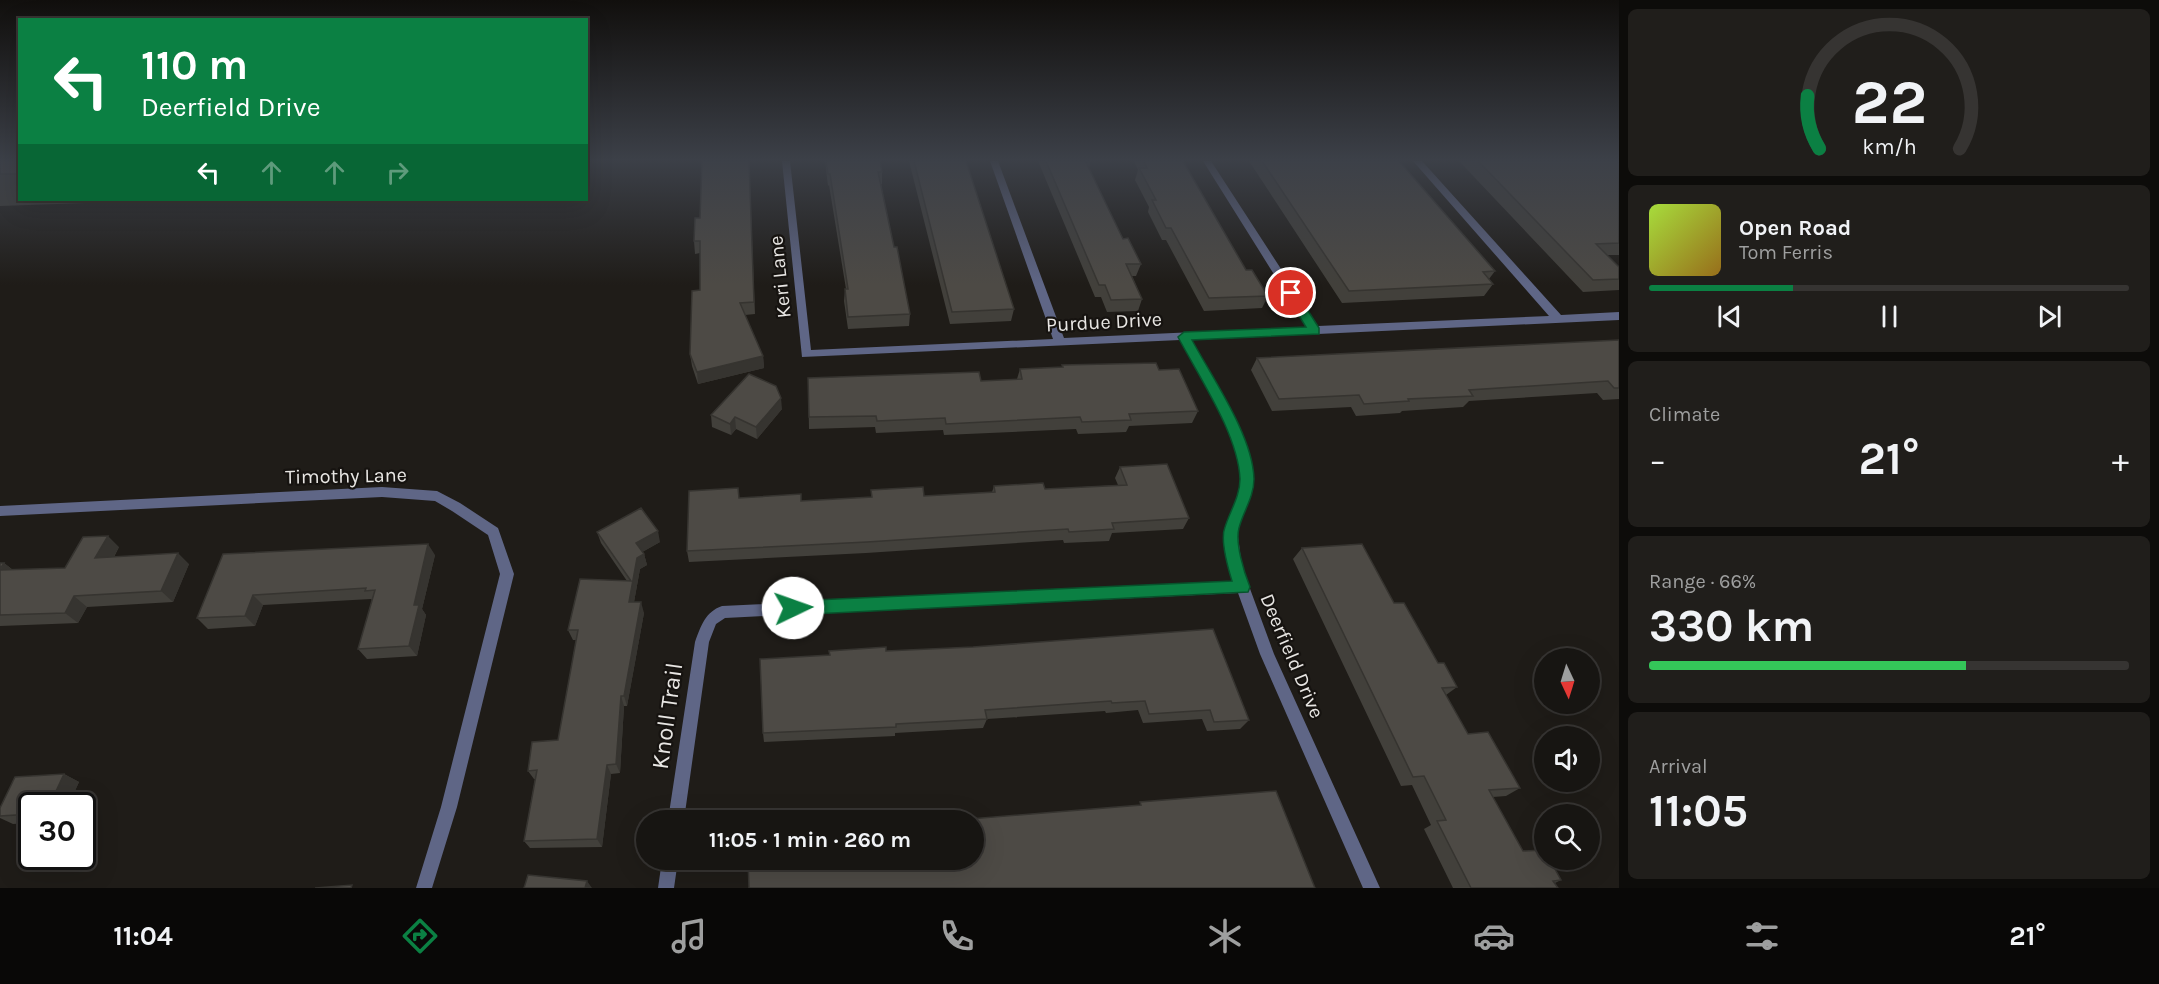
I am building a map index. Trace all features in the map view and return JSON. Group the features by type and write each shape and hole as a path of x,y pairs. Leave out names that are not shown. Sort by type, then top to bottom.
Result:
{"street":[{"name":"Keri Lane","path":"790,202 806,354"},
{"path":"1009,202 1060,342"},
{"path":"1233,202 1315,331"},
{"path":"1454,202 1558,319"},
{"name":"Purdue Drive","path":"806,354 1619,316"},
{"name":"Deerfield Drive","path":"1184,337 1234,430 1245,458 1247,483 1240,509 1231,529 1235,567 1268,654 1372,888"},
{"name":"Timothy Lane","path":"0,511 382,492 437,496 493,532 507,574 449,807 424,888"},
{"name":"Knoll Trail","path":"677,810 702,642 711,620 722,612 1242,587"},
{"path":"666,888 669,870"}],"building":[{"path":"701,202 750,202 754,302 740,303 763,356 697,372 690,354 692,291 700,290 700,241 694,241 695,218 700,218"},
{"path":"834,202 884,202 894,247 897,247 910,314 848,317 845,289 848,289"},
{"path":"924,202 979,202 1014,309 952,312"},
{"path":"1064,202 1105,202 1123,239 1128,238 1141,264 1126,264 1142,299 1111,300 1105,285 1099,285"},
{"path":"1153,202 1207,202 1246,270 1252,270 1268,296 1209,298 1171,228 1166,228"},
{"path":"1290,202 1435,202 1495,271 1483,272 1493,284 1349,291"},
{"path":"1518,202 1619,202 1619,243 1596,244 1619,267 1619,279 1593,280"},
{"path":"1619,340 1619,388 1614,388 1608,381 1469,390 1473,396 1364,404 1359,395 1279,399 1257,358"},
{"path":"1156,363 1159,370 1179,369 1198,411 1129,414 1131,420 1082,422 1080,417 946,424 945,418 877,421 876,416 809,417 808,378 979,372 981,381 1022,379 1020,369 1063,367 1062,365"},
{"path":"749,374 776,386 781,398 756,427 735,417 730,424 711,415"},
{"path":"1167,464 1189,518 1112,523 1114,529 1069,532 1068,529 687,551 689,491 738,488 739,498 801,494 801,501 872,497 871,490 923,487 924,496 995,492 994,486 1043,483 1045,489 1127,485 1120,467"},
{"path":"641,508 658,531 636,543 644,554 637,558 629,602 641,602 624,696 621,696 616,764 607,765 597,839 524,841 537,770 528,771 532,742 558,740 578,630 568,630 580,579 631,581 597,532"},
{"path":"108,536 95,558 178,553 161,591 74,596 65,613 0,615 0,570 65,568 83,537"},
{"path":"428,544 414,605 419,605 409,646 358,649 375,590 365,591 366,588 253,595 245,616 197,618 223,554"},
{"path":"1362,544 1394,603 1404,603 1438,663 1444,663 1457,687 1442,688 1468,734 1488,732 1520,788 1489,790 1523,851 1534,850 1534,870 1556,870 1561,880 1553,881 1558,888 1471,888 1437,821 1446,820 1424,776 1413,777 1302,548"},
{"path":"1213,629 1249,720 1214,722 1210,710 1149,714 1145,701 1112,703 1111,701 985,710 987,719 896,724 896,727 763,733 760,659 830,655 829,651 886,647 886,651 973,647"},
{"path":"64,774 56,792 18,792 18,815 0,816 0,808 15,777"},
{"path":"1276,791 1315,888 749,888 748,870 984,870 984,818 1141,805 1140,802"},
{"path":"528,875 587,881 585,888 524,888"},
{"path":"352,885 351,888 315,888"}],"route":[{"path":"793,608 1242,587 1235,567 1231,529 1240,509 1247,483 1245,458 1234,430 1184,337 1315,331 1291,293"}]}
